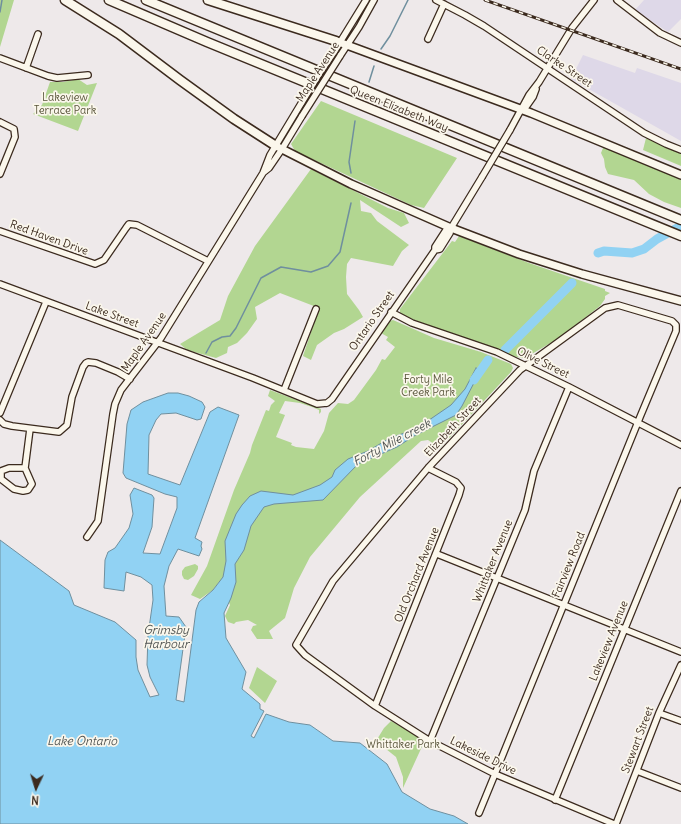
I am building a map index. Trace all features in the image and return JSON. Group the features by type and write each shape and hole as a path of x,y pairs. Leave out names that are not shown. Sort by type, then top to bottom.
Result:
{"highway":[{"path":"65,0 119,34 216,106 279,147"},
{"name":"Queen Elizabeth Way","path":"109,0 207,42 681,236"},
{"name":"Queen Elizabeth Way","path":"146,0 680,219"},
{"path":"208,0 342,43"}],"main road":[{"path":"342,43 522,110 681,175"},
{"path":"279,147 351,184 451,228 519,254 575,272 681,301"}],"street":[{"name":"Maple Avenue","path":"87,538 98,521 115,404 121,390 158,342 263,173 270,155 279,147 302,116 340,56 342,43 366,0"},
{"name":"Maple Avenue","path":"279,147 296,113 319,74 374,0"},
{"name":"Clarke Street","path":"436,0 484,26 644,133 681,150"},
{"name":"Ontario Street","path":"327,403 332,399 434,250 446,230 451,228 522,110 522,106 538,84 572,28 594,0"},
{"path":"617,0 660,33 681,43"},
{"path":"428,39 444,4"},
{"path":"26,68 38,34"},
{"path":"0,58 57,78 88,74"},
{"path":"0,122 14,129 15,137 0,174"},
{"name":"Red Haven Drive","path":"0,231 95,264 104,260 130,224 137,225 208,261"},
{"name":"Lake Street","path":"0,284 158,342 317,404 327,403"},
{"path":"0,413 46,302"},
{"name":"Elizabeth Street","path":"296,645 333,581 428,468 525,365 605,308 618,305 672,321 676,325"},
{"path":"284,390 316,309"},
{"name":"Olive Street","path":"391,312 412,323 497,352 569,387 681,445"},
{"name":"Fairview Road","path":"479,813 676,330 676,325"},
{"path":"0,420 4,424 12,426 59,432 67,425 72,397 83,367 88,362 96,363 130,379"},
{"name":"Whittaker Avenue","path":"430,741 525,510 534,471 569,387"},
{"path":"25,468 9,468 1,471 1,479 14,489 23,491 28,490 32,484 25,468 30,429"},
{"name":"Old Orchard Avenue","path":"375,706 461,488 456,482 428,468"},
{"name":"Lakeview Avenue","path":"555,800 681,491"},
{"path":"436,554 681,652"},
{"name":"Lakeside Drive","path":"296,645 305,655 375,706 430,741 495,774 615,824"},
{"name":"Stewart Street","path":"615,824 659,713 681,665"},
{"path":"659,713 681,721"},
{"path":"636,771 681,788"}],"shaded area":[{"path":"644,0 681,0 681,19 668,32 635,10"},
{"path":"583,55 635,73 637,68 681,83 681,141 571,79"}],"green space":[{"path":"0,0 14,0 0,47"},
{"name":"Lakeview Terrace Park","path":"78,79 87,85 97,83 78,131 33,114 42,105 50,82 63,82"},
{"path":"321,101 457,158 424,208 411,205 295,151 291,144"},
{"path":"646,138 681,154 681,166 643,150"},
{"path":"606,147 681,179 681,208 664,202 649,194 634,180 608,174 601,153 603,148"},
{"path":"311,169 388,208 404,213 409,223 401,227 360,200 361,211 371,213 377,221 409,245 402,251 393,266 351,258 347,264 347,294 363,317 344,329 334,333 317,345 311,360 303,356 319,308 280,293 255,307 257,319 247,333 237,343 228,347 227,353 216,358 187,350 180,344 220,320 228,296 255,246"},
{"path":"459,236 529,263 605,289 605,291 610,293 605,296 605,299 600,306 559,338 525,358 516,357 400,314 400,309 452,241 455,242"},
{"name":"Forty Mile Creek Park","path":"393,320 434,338 481,352 511,364 513,368 511,372 440,448 428,440 421,441 360,497 310,557 294,588 285,618 269,631 273,639 257,639 251,630 253,626 257,625 248,620 236,622 234,624 228,622 225,616 230,605 220,581 213,590 200,599 191,595 207,566 234,490 266,410 269,411 271,405 275,401 268,396 270,390 321,409 319,414 319,410 312,407 300,403 285,401 279,413 285,415 276,437 292,443 291,445 296,447 314,449 324,431 329,413 338,403 348,404 354,400 376,370 382,359 385,360 395,347 386,340 388,337 381,333 390,321"},
{"path":"195,564 198,566 198,569 194,576 188,580 184,579 182,571 185,567"},
{"path":"257,667 277,681 265,703 249,688"},
{"name":"Whittaker Park","path":"391,721 425,740 403,788 403,777 396,757 376,741 384,728"}],"water":[{"name":"Lake Ontario","path":"476,368 483,372 482,375 476,379 456,415 414,436 397,447 358,464 323,500 274,504 264,507 251,526 244,550 235,564 236,582 224,613 226,638 246,672 242,689 260,704 260,709 264,711 251,736 254,738 266,714 289,722 310,725 333,741 360,743 387,764 402,792 430,809 454,816 468,824 0,824 0,540 69,591 74,605 115,622 136,640 138,670 150,697 159,695 150,677 147,665 148,635 153,600 152,585 141,577 126,572 124,591 104,588 105,560 108,552 115,548 129,528 133,514 130,495 134,488 152,495 154,498 152,527 143,553 160,554 177,508 177,497 165,494 126,478 123,473 127,424 131,410 143,402 168,393 178,393 202,402 205,407 201,419 197,420 176,413 161,414 156,420 149,435 148,474 180,485 210,412 218,407 239,415 195,538 202,542 202,549 199,556 178,549 169,566 164,586 166,616 179,617 186,627 176,700 184,702 196,610 199,602 213,590 223,577 226,561 225,541 236,514 242,505 250,496 261,491 293,495 320,485 332,477 335,470 348,459 368,451 390,438 416,429 451,405 465,389"}],"waterway":[{"path":"0,12 2,0"},
{"path":"381,49 390,36 408,0"},
{"path":"369,82 374,66"},
{"path":"351,173 349,162 355,121"},
{"path":"206,353 212,342 222,337 230,336 236,328 261,278 281,267 311,272 328,266 340,252 351,203"},
{"name":"Forty Mile creek","path":"598,253 604,251 632,253 644,249 657,239 681,226"},
{"name":"Forty Mile creek","path":"505,350 572,283"},
{"name":"Forty Mile creek","path":"474,380 488,360"}],"railway":[{"path":"485,0 681,69"}],"water label":[{"name":"Grimsby Harbour","path":"166,638"}]}
